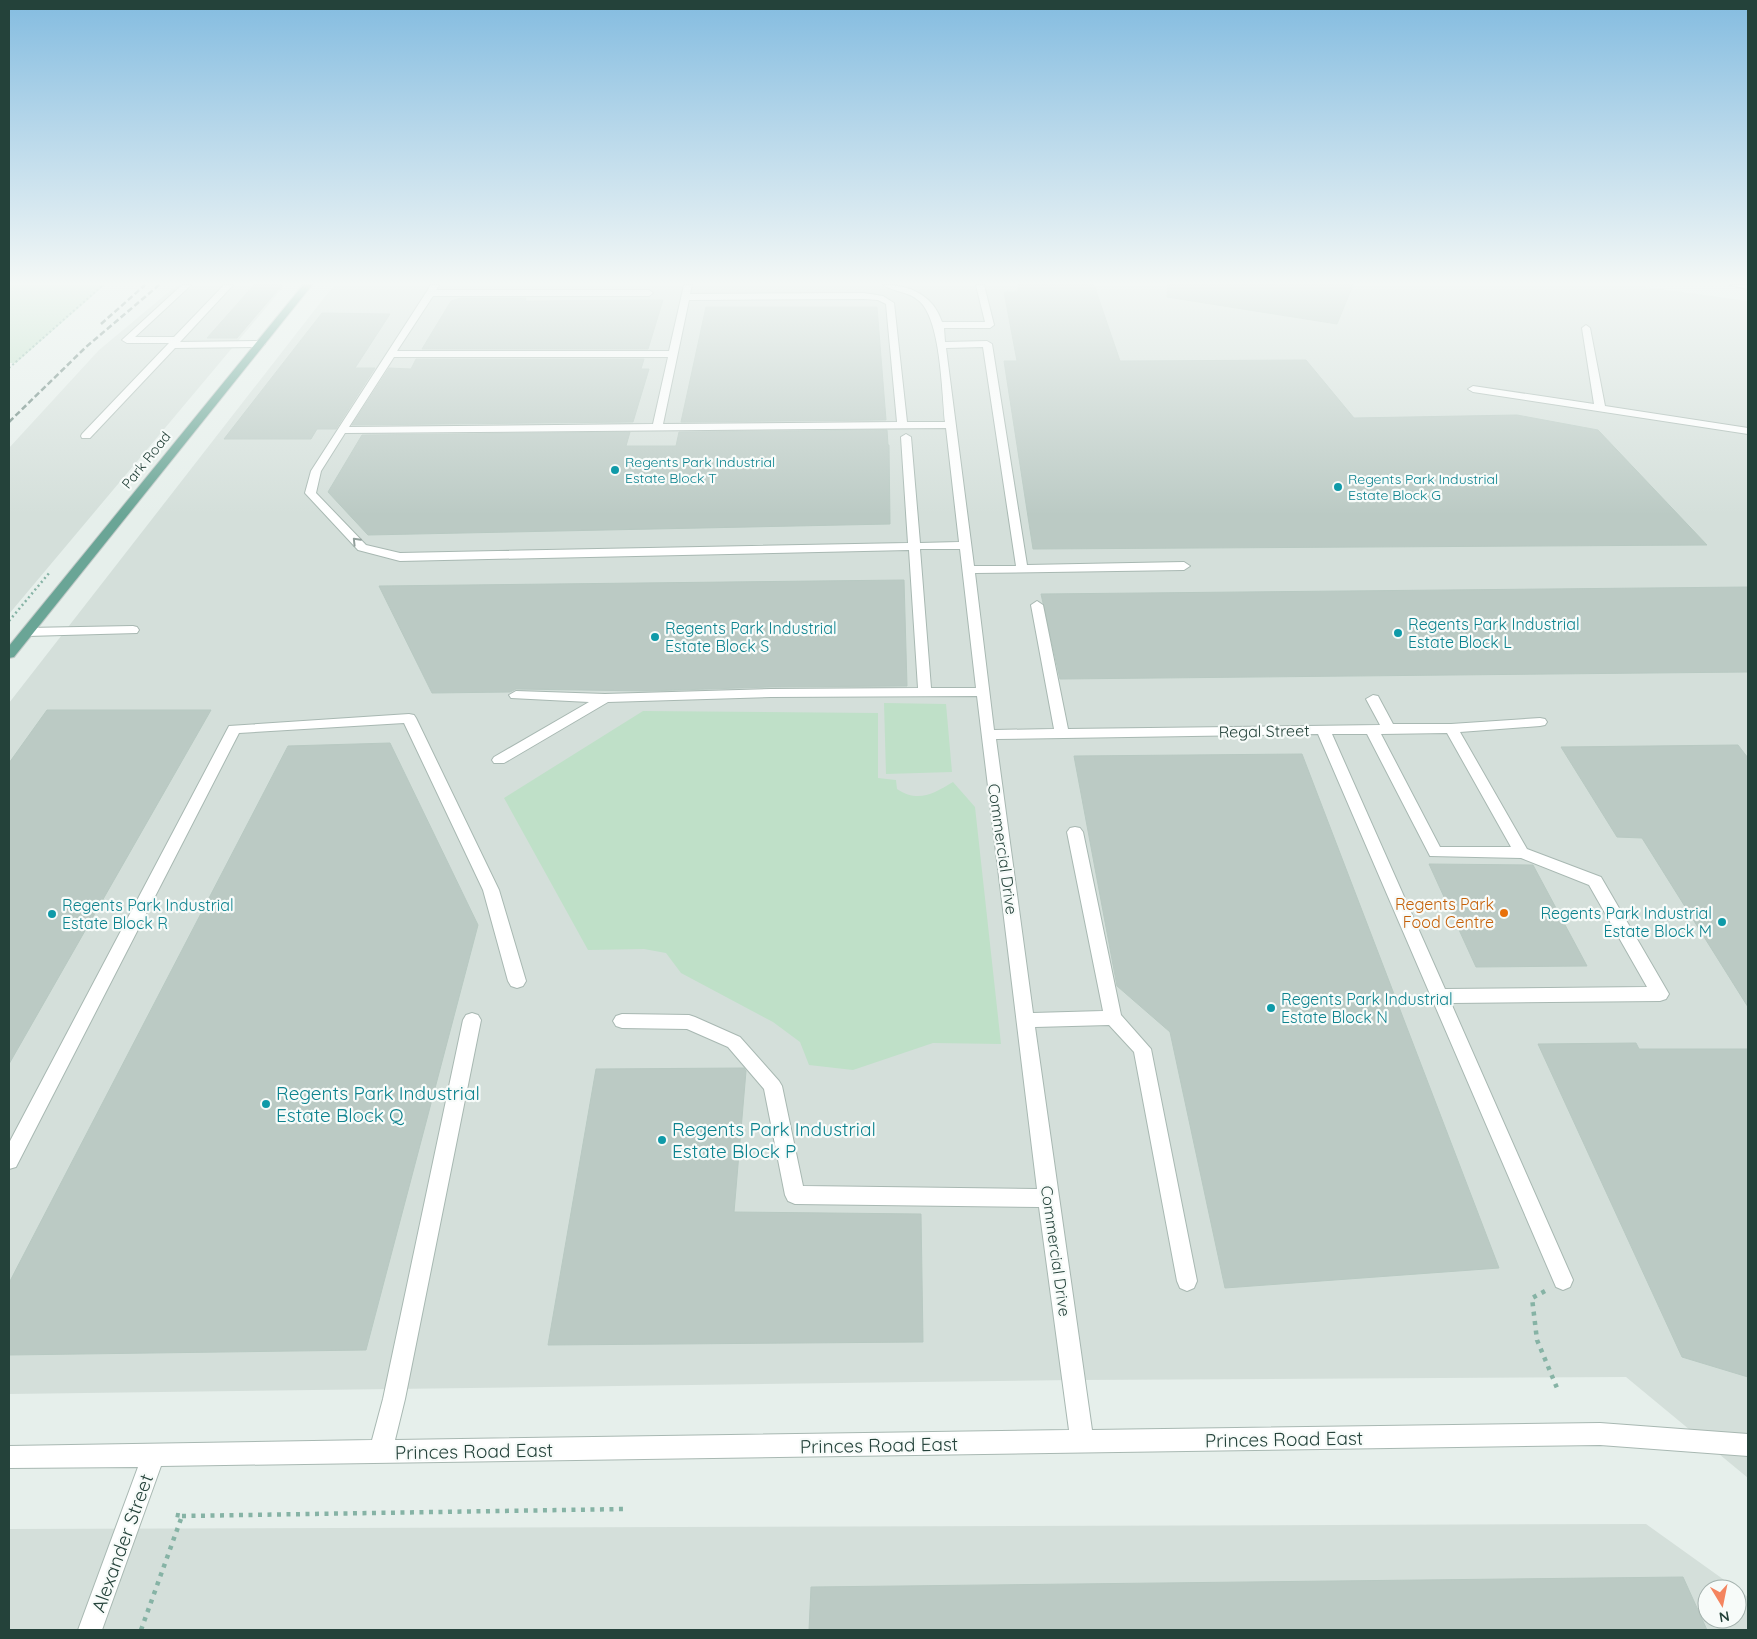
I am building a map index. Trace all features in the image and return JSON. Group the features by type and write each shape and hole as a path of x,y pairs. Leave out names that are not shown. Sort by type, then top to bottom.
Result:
{"main road":[{"name":"Park Road","path":"9,654 246,361"}],"street":[{"path":"86,436 157,361"},
{"path":"386,361 316,471 310,493 362,548 400,557 966,545"},
{"path":"657,428 671,361"},
{"path":"896,361 915,546 925,692"},
{"name":"Commercial Drive","path":"944,361 988,735 1048,1198 1082,1442"},
{"path":"990,361 1022,569"},
{"path":"1592,361 1600,408"},
{"path":"1473,389 1748,431"},
{"path":"343,430 657,428 904,431 952,425"},
{"path":"969,570 1184,566"},
{"path":"1037,605 1062,734"},
{"path":"27,632 133,630"},
{"path":"516,695 606,698 771,693 983,692"},
{"path":"500,760 606,698"},
{"path":"1373,699 1388,729"},
{"path":"9,1161 234,729 409,718 490,890 517,981"},
{"name":"Regal Street","path":"988,735 1451,728 1540,722"},
{"path":"1451,728 1522,853"},
{"path":"1372,729 1435,852 1522,853 1595,881 1660,994 1439,996"},
{"path":"1323,730 1563,1280"},
{"path":"1075,832 1113,1018 1142,1049 1187,1281"},
{"path":"1026,1020 1113,1018"},
{"path":"380,1453 394,1399 472,1020"},
{"path":"622,1021 689,1022 734,1042 773,1086 795,1195 1048,1198"},
{"name":"Princes Road East","path":"9,1457 1600,1434 1748,1444"},
{"name":"Alexander Street","path":"90,1630 154,1455"}],"path":[{"path":"1557,1388 1537,1340 1532,1298 1563,1280"},
{"path":"172,1514 182,1516 626,1509"},
{"path":"141,1630 182,1516"}],"shaded area":[{"path":"88,361 221,361 9,614 9,448"},
{"path":"275,361 1748,361 1748,1478 1626,1377 1074,1380 9,1394 9,703"},
{"path":"1646,1524 1723,1579 1697,1579 1697,1629 1747,1629 1747,1596 1748,1630 9,1630 9,1529"}],"green space":[{"path":"884,703 946,704 952,772 886,774"},
{"path":"643,711 878,713 878,778 896,780 897,789 912,796 932,793 953,782 975,807 1001,1044 933,1043 853,1070 809,1065 800,1042 773,1022 681,973 666,953 644,949 588,950 504,798"}],"building":[{"path":"284,361 359,361 355,368 375,368 336,429 317,429 311,439 224,439"},
{"path":"415,361 643,361 641,369 649,369 633,422 352,425 389,368 411,369"},
{"path":"694,361 881,361 886,420 681,422"},
{"name":"Regents Park Industrial Estate Block G","path":"1004,361 1307,361 1354,418 1517,415 1598,430 1707,545 1033,549"},
{"name":"Regents Park Industrial Estate Block T","path":"887,430 889,445 890,524 368,535 328,492 362,435 630,432 626,446 676,446 679,432"},
{"name":"Regents Park Industrial Estate Block S","path":"904,580 907,686 771,687 647,691 516,689 510,692 432,693 379,586"},
{"name":"Regents Park Industrial Estate Block L","path":"1748,587 1748,672 1060,679 1041,594"},
{"name":"Regents Park Industrial Estate Block R","path":"47,710 211,710 9,1064 9,763"},
{"name":"Regents Park Industrial Estate Block Q","path":"390,743 478,925 366,1350 9,1355 9,1283 288,746"},
{"name":"Regents Park Industrial Estate Block M","path":"1738,745 1748,758 1748,1007 1642,838 1617,837 1561,747"},
{"name":"Regents Park Industrial Estate Block N","path":"1302,754 1499,1268 1225,1288 1170,1032 1117,986 1074,756"},
{"path":"1429,864 1533,865 1587,966 1476,967"},
{"path":"1636,1043 1639,1049 1748,1049 1748,1377 1682,1357 1538,1044"},
{"name":"Regents Park Industrial Estate Block P","path":"744,1068 746,1071 734,1212 921,1214 923,1342 548,1345 596,1069"},
{"path":"1683,1577 1697,1608 1697,1629 1707,1630 809,1630 811,1587"}],"railway":[{"path":"9,422 71,361"}],"place":[{"name":"Regents Park Industrial Estate Block T","path":"615,470"},
{"name":"Regents Park Industrial Estate Block G","path":"1338,487"},
{"name":"Regents Park Industrial Estate Block L","path":"1398,633"},
{"name":"Regents Park Industrial Estate Block S","path":"655,637"},
{"name":"Regents Park Food Centre","path":"1504,913"},
{"name":"Regents Park Industrial Estate Block R","path":"52,914"},
{"name":"Regents Park Industrial Estate Block M","path":"1722,922"},
{"name":"Regents Park Industrial Estate Block N","path":"1271,1008"},
{"name":"Regents Park Industrial Estate Block Q","path":"266,1104"},
{"name":"Regents Park Industrial Estate Block P","path":"662,1140"}]}
